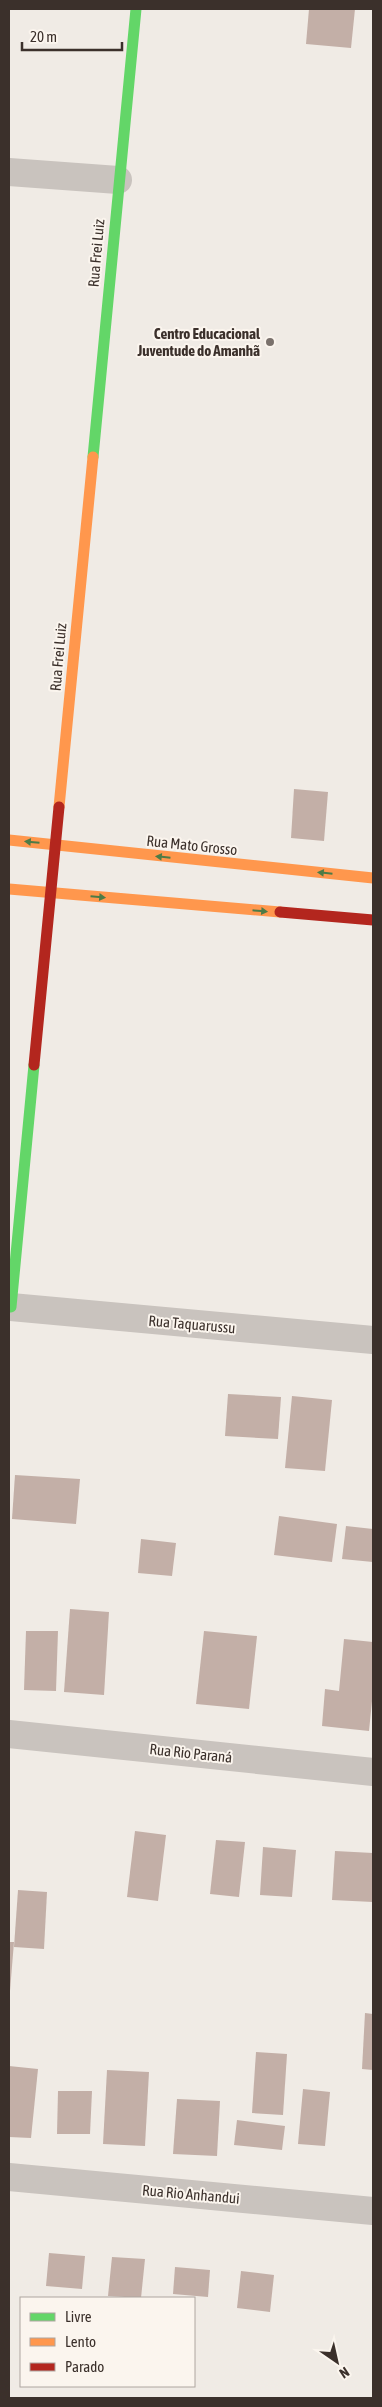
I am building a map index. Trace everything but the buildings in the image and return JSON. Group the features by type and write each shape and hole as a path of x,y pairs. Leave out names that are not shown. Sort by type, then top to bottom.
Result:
{"street":[{"name":"Rua Frei Luiz","path":"10,1307 136,9"},
{"path":"9,172 118,180"},
{"name":"Rua Mato Grosso","path":"9,840 146,856 373,878"},
{"path":"9,889 373,920"},
{"name":"Rua Taquarussu","path":"10,1307 373,1340"},
{"name":"Rua Rio Paraná","path":"9,1734 373,1772"},
{"name":"Rua Rio Anhandui","path":"9,2177 373,2211"}],"traffic: fast":[{"path":"93,457 136,9"},
{"path":"9,1307 11,1307 34,1065"}],"traffic: slow":[{"path":"59,807 93,457"},
{"path":"9,840 373,878"},
{"path":"9,889 280,912"}],"traffic: jam":[{"path":"34,1065 59,807"},
{"path":"280,912 373,920"}],"place":[{"name":"Centro Educacional Juventude do Amanhã","path":"270,342"}]}
